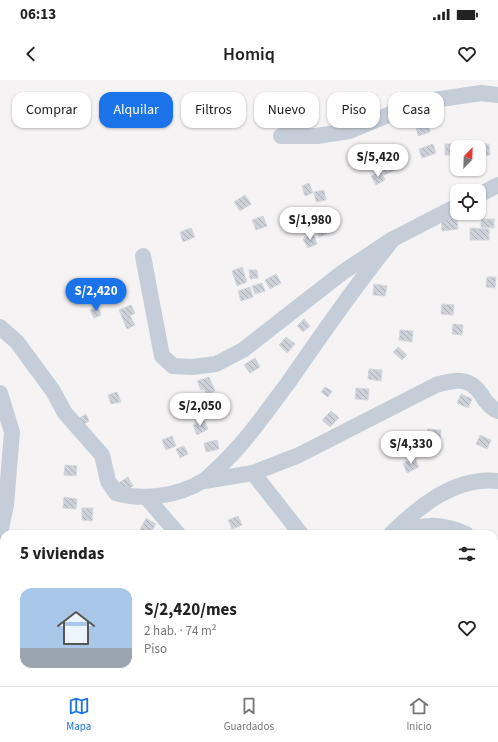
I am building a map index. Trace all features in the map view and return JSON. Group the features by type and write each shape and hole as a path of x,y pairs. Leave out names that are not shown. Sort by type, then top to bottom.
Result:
{"street":[{"path":"281,136 317,136 349,132 420,102 481,93 498,96"},
{"path":"486,191 498,185"},
{"path":"143,256 162,356 174,366 192,367 216,364 243,350 344,272 393,239 450,210"},
{"path":"204,481 233,454 260,421 365,274 393,239"},
{"path":"0,327 17,342 54,391 65,413 102,455 108,481 116,493 132,497 147,498 176,492 204,481 253,473 300,455 436,386 452,381 462,380 471,383 486,402 498,411"},
{"path":"0,393 12,432 4,472 6,504 1,530"},
{"path":"253,473 297,530"},
{"path":"395,530 417,510 446,491 468,482 486,479 498,480"},
{"path":"147,498 175,530"},
{"path":"403,530 422,525 438,525 454,530"}],"building":[{"path":"416,128 429,128 430,132 418,136"},
{"path":"433,144 436,153 422,158 419,149"},
{"path":"445,144 450,144 450,155 445,155"},
{"path":"486,144 489,144 490,155 486,155"},
{"path":"401,157 405,166 384,175 381,165"},
{"path":"381,171 385,180 376,185 371,176"},
{"path":"309,183 313,193 305,196 302,186"},
{"path":"324,190 326,200 316,202 314,192"},
{"path":"245,195 251,204 240,211 234,202"},
{"path":"319,207 321,215 313,216 312,208"},
{"path":"332,209 333,217 324,218 323,211"},
{"path":"263,216 267,226 256,230 252,220"},
{"path":"441,219 457,220 458,229 442,231"},
{"path":"494,219 494,228 481,227 481,220"},
{"path":"326,222 331,232 319,237 315,227"},
{"path":"191,228 195,237 183,242 180,232"},
{"path":"470,228 489,229 489,240 470,240"},
{"path":"313,234 317,244 308,248 303,239"},
{"path":"242,267 247,282 237,286 232,271"},
{"path":"249,270 257,270 258,278 250,279"},
{"path":"276,274 281,283 270,289 265,280"},
{"path":"487,277 496,277 495,288 486,287"},
{"path":"262,283 265,291 255,294 252,286"},
{"path":"374,284 387,286 385,296 373,295"},
{"path":"250,287 253,297 241,301 238,291"},
{"path":"442,304 454,305 453,315 441,314"},
{"path":"131,305 135,313 130,316 135,325 127,329 119,310"},
{"path":"98,307 101,315 94,318 90,310"},
{"path":"304,319 310,326 303,332 297,326"},
{"path":"453,324 463,325 462,335 452,334"},
{"path":"400,330 413,331 412,342 399,340"},
{"path":"286,337 295,344 287,353 279,345"},
{"path":"398,347 407,355 402,360 393,352"},
{"path":"255,358 260,367 250,373 244,365"},
{"path":"369,369 382,370 381,381 368,379"},
{"path":"209,377 215,391 206,395 204,389 201,390 197,381"},
{"path":"325,387 332,391 328,397 321,392"},
{"path":"356,388 369,389 368,400 355,399"},
{"path":"117,392 121,402 111,404 108,395"},
{"path":"461,394 472,399 468,408 457,403"},
{"path":"331,411 339,418 330,427 322,420"},
{"path":"86,414 89,421 81,426 78,419"},
{"path":"204,420 208,429 197,435 193,425"},
{"path":"428,429 441,430 440,441 427,439"},
{"path":"480,435 491,440 487,449 476,444"},
{"path":"172,436 176,446 166,450 162,440"},
{"path":"217,440 219,449 206,452 204,443"},
{"path":"184,446 188,454 180,458 176,449"},
{"path":"415,458 419,467 407,473 403,463"},
{"path":"65,465 77,466 76,476 64,475"},
{"path":"128,477 133,486 123,493 117,484"},
{"path":"64,497 77,499 76,509 63,508"},
{"path":"82,508 93,508 92,521 82,520"},
{"path":"238,516 242,525 232,529 228,520"},
{"path":"146,518 156,524 152,530 140,530"}]}
